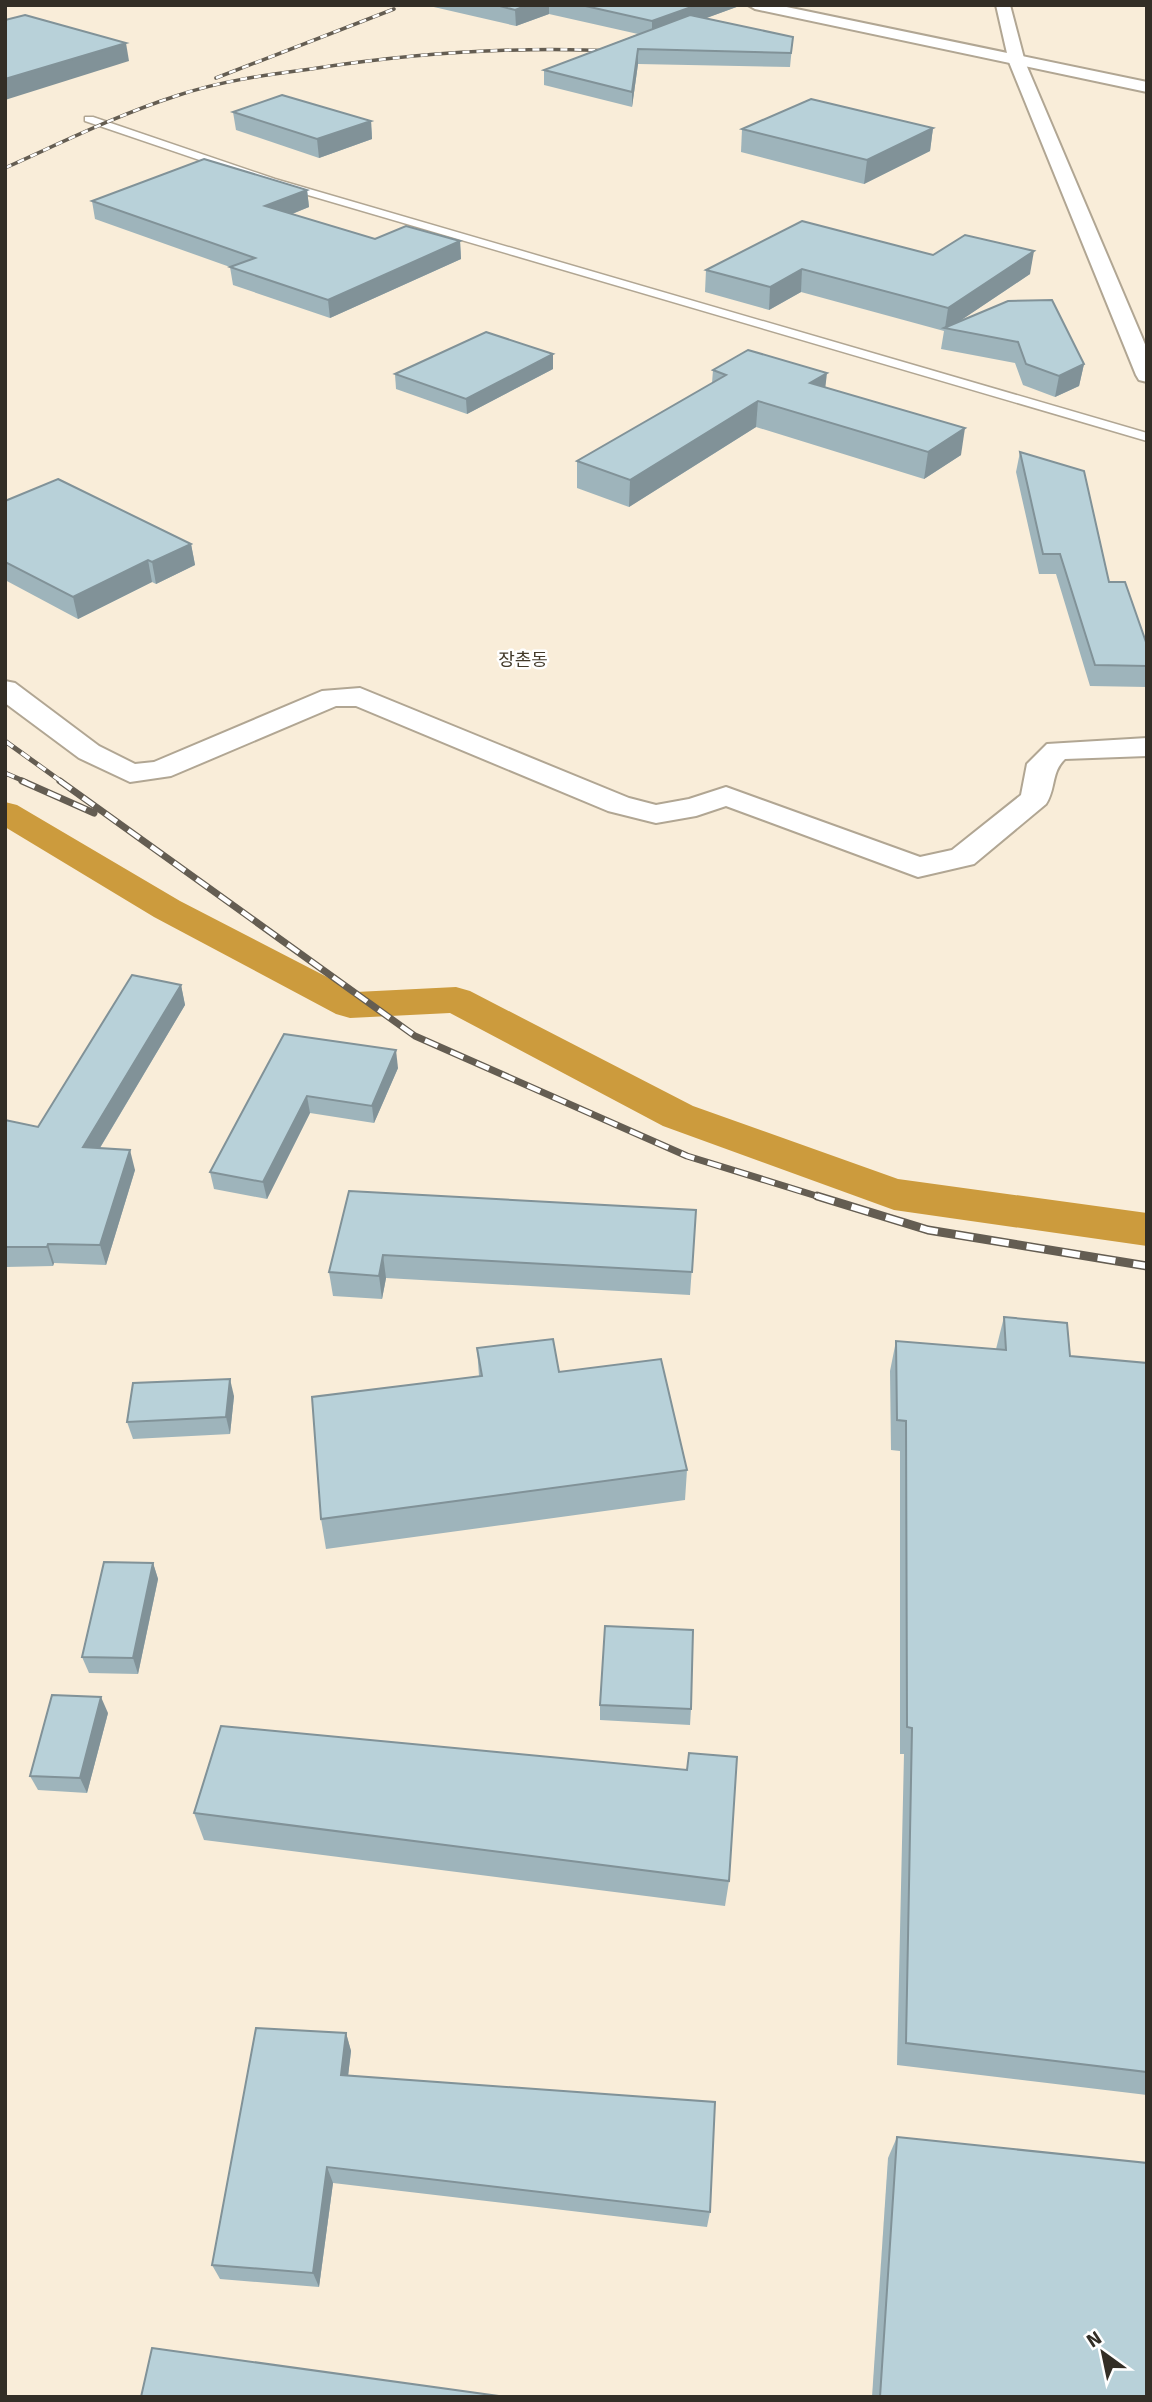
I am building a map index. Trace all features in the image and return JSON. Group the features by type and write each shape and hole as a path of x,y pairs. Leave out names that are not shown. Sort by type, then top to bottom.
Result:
{"street":[{"path":"755,5 1017,62 1147,87"},
{"path":"1003,5 1017,62 1147,375"},
{"path":"5,689 89,751 130,773 160,770 332,697 360,697 619,805 656,814 696,807 726,796 918,867 963,857 1035,798 1042,764 1057,750 1147,747"}],"lane":[{"path":"89,119 271,181 1147,437"}],"building":[{"path":"496,5 528,5 515,10"},
{"path":"581,5 697,5 652,21"},
{"path":"25,15 126,43 5,79 5,20"},
{"path":"690,15 793,37 791,53 638,49 632,92 544,70"},
{"path":"282,95 371,121 317,139 233,112"},
{"path":"811,99 933,128 867,160 742,129"},
{"path":"204,159 307,190 265,206 375,239 406,226 460,241 328,300 230,267 255,258 92,201"},
{"path":"802,221 933,255 965,235 1034,251 948,308 802,269 770,287 706,270"},
{"path":"1052,300 1084,364 1059,376 1026,364 1018,342 944,328 1008,301"},
{"path":"486,332 553,354 466,399 395,374"},
{"path":"748,350 827,373 810,383 965,428 928,452 758,401 630,480 577,461 726,375 713,370"},
{"path":"1020,452 1084,471 1109,582 1125,582 1147,645 1147,666 1095,665 1060,554 1043,554"},
{"path":"58,479 191,544 152,562 148,560 73,597 5,562 5,501"},
{"path":"132,975 181,985 83,1147 130,1150 100,1245 5,1247 5,1120 38,1127"},
{"path":"284,1034 396,1050 372,1106 307,1096 263,1182 210,1172"},
{"path":"349,1191 696,1210 692,1272 383,1255 379,1276 329,1272"},
{"path":"1004,1317 1067,1323 1070,1356 1147,1363 1147,2072 906,2043 912,1728 907,1727 906,1421 897,1420 896,1341 1006,1350"},
{"path":"553,1339 559,1372 661,1359 687,1470 321,1519 312,1397 482,1376 477,1348"},
{"path":"230,1379 226,1417 127,1422 133,1383"},
{"path":"104,1562 153,1563 133,1658 82,1657"},
{"path":"605,1626 693,1630 691,1709 600,1705"},
{"path":"52,1695 101,1697 80,1778 30,1776"},
{"path":"221,1726 687,1770 689,1753 737,1757 729,1881 194,1813"},
{"path":"256,2028 346,2033 341,2075 715,2102 710,2212 327,2167 313,2273 212,2265"},
{"path":"897,2137 1147,2163 1147,2397 880,2397"},
{"path":"152,2348 506,2397 141,2397"}],"waterway":[{"path":"5,812 167,909 350,1005 456,1000 678,1116 894,1194 1147,1230"}],"railway":[{"path":"216,78 394,9"},
{"path":"5,168 132,112 209,86 243,79 425,55 540,49 617,51"},
{"path":"5,741 62,782"},
{"path":"5,773 26,782"},
{"path":"22,781 94,813"},
{"path":"60,781 415,1036 687,1156 823,1198"},
{"path":"817,1196 928,1230 1147,1266"}],"district":[{"name":"장촌동","path":"523,660"}]}
